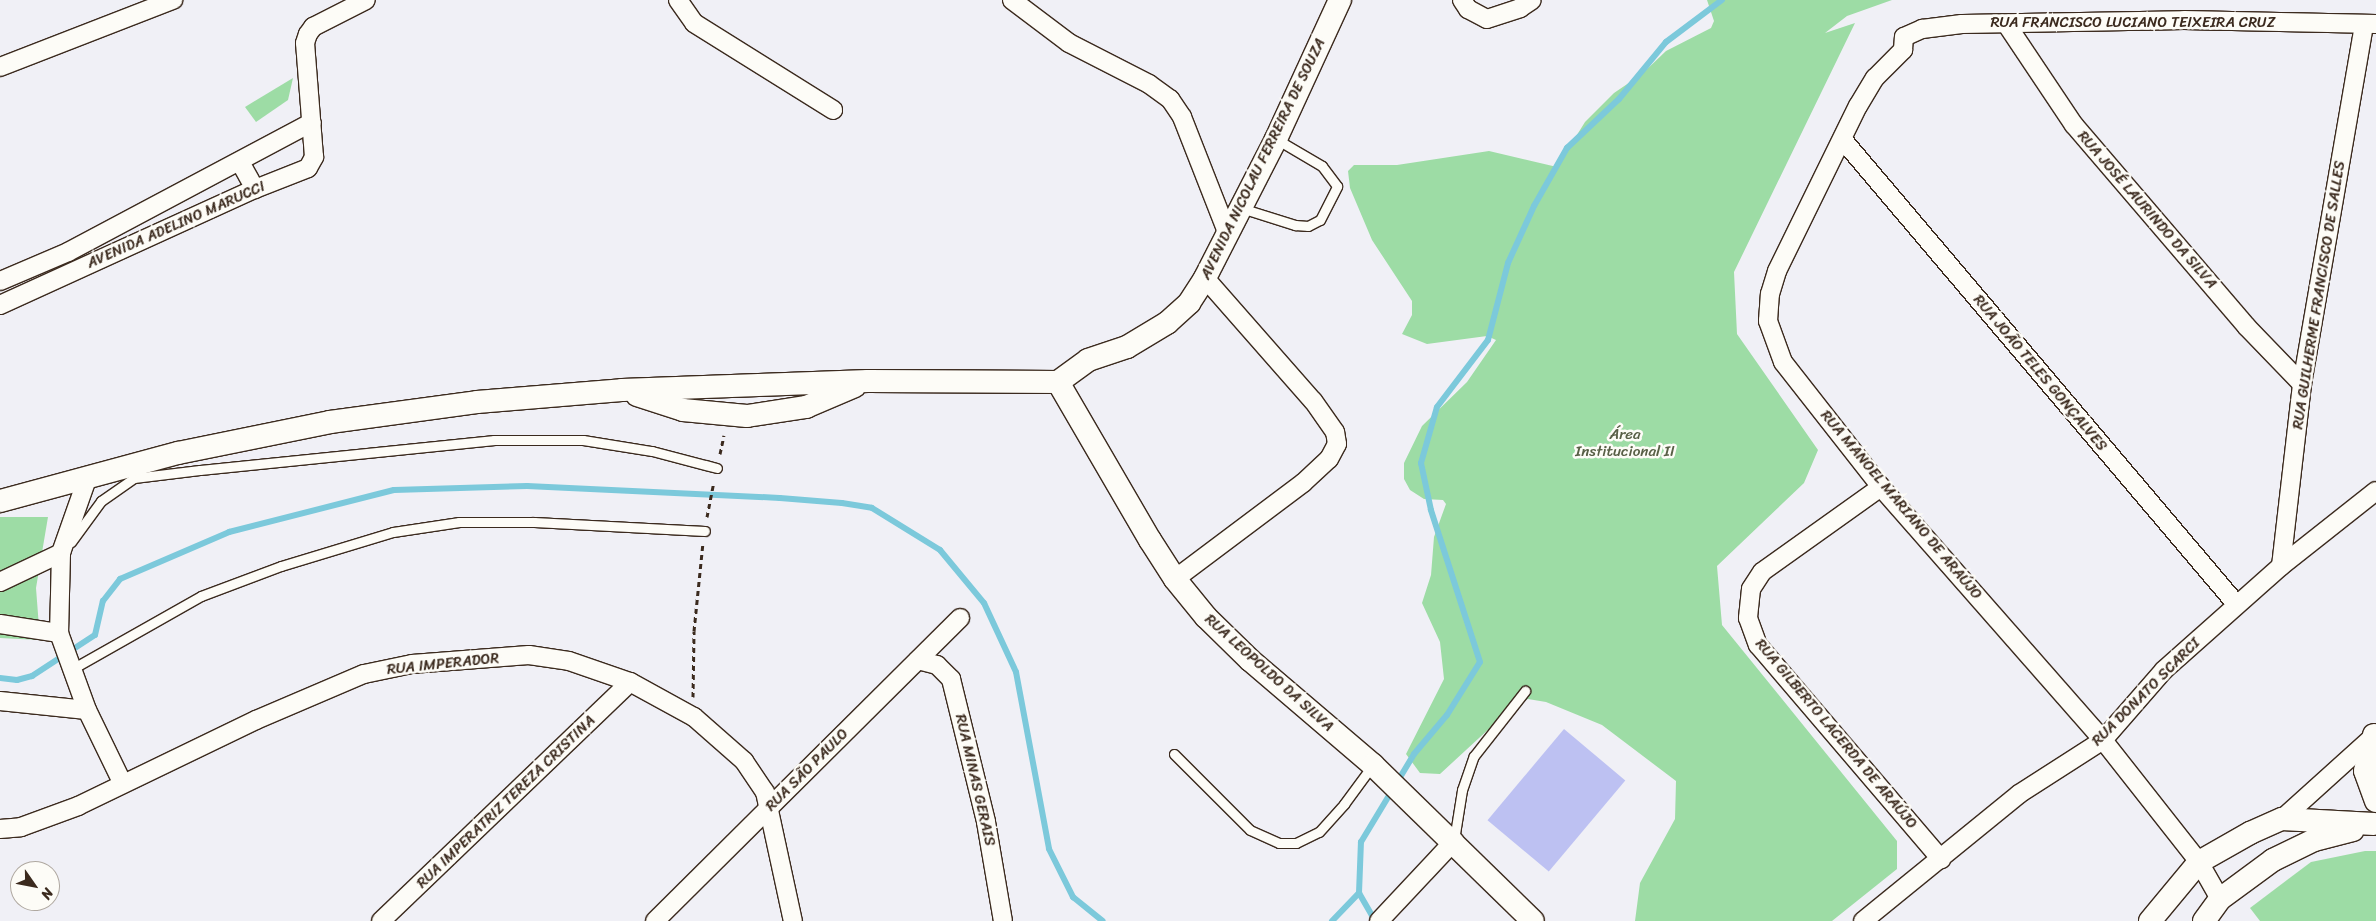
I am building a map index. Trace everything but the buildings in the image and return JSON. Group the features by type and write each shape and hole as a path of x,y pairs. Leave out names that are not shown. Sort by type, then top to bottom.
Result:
{"street":[{"path":"0,67 173,0"},
{"name":"AVENIDA ADELINO MARUCCI","path":"0,305 255,189 308,168 314,157 305,43 308,34 313,27 366,0"},
{"path":"678,0 694,23 833,110"},
{"path":"1012,0 1069,42 1149,84 1170,99 1182,117 1227,232"},
{"name":"AVENIDA NICOLAU FERREIRA DE SOUZA","path":"1058,382 1088,360 1127,347 1167,323 1189,303 1205,278 1276,139 1340,0"},
{"path":"1462,0 1468,9 1487,19 1520,8 1532,0"},
{"name":"RUA FRANCISCO LUCIANO TEIXEIRA CRUZ","path":"1903,50 1904,37 1933,26 2184,20 2370,24"},
{"name":"RUA GUILHERME FRANCISCO DE SALLES","path":"2281,566 2302,384 2370,24"},
{"name":"RUA JOSÉ LAURINDO DA SILVA","path":"2007,25 2074,125 2246,326 2302,384"},
{"name":"RUA MANOEL MARIANO DE ARAÚJO","path":"1903,50 1874,78 1777,272 1770,294 1768,321 1783,362 1881,487 2103,740 2199,862 2220,899"},
{"name":"AVENIDA ADELINO MARUCCI","path":"0,282 68,252 312,122"},
{"name":"RUA JOÃO TELES GONÇALVES","path":"1843,140 2237,605"},
{"path":"240,162 255,189"},
{"path":"1175,579 1303,483 1329,458 1337,444 1335,432 1313,402 1205,278"},
{"path":"622,390 684,410 747,416 806,407 868,381"},
{"path":"0,501 178,453 330,422 477,402 622,390 868,381 1058,382"},
{"name":"RUA LEOPOLDO DA SILVA","path":"1058,382 1175,579 1206,617 1250,660 1373,765 1454,841 1533,921"},
{"path":"87,479 60,560 59,633 87,710 123,784"},
{"name":"RUA GILBERTO LACERDA DE ARAÚJO","path":"1881,487 1762,572 1752,589 1748,618 1758,645 1941,859"},
{"name":"RUA DONATO SCARCI","path":"1863,921 2018,794 2103,740 2164,670 2281,566 2376,491"},
{"path":"0,582 60,560"},
{"name":"RUA SÃO PAULO","path":"655,921 960,618"},
{"path":"0,624 59,633"},
{"name":"RUA IMPERADOR","path":"0,829 21,827 78,806 322,691 364,674 402,666 529,655 569,661 630,682 694,717 744,761 765,792 793,921"},
{"name":"RUA MINAS GERAIS","path":"918,660 937,665 951,679 990,840 1003,921"},
{"name":"RUA IMPERATRIZ TEREZA CRISTINA","path":"381,921 630,682"},
{"path":"0,701 87,710"},
{"path":"2375,734 2365,770 2368,786 2376,801"},
{"path":"2150,921 2199,862 2250,833 2282,819 2375,734"},
{"path":"2282,819 2375,824"},
{"path":"2204,921 2220,899 2273,860 2314,840 2375,824"},
{"path":"1379,921 1398,913 1454,841"}],"lane":[{"path":"1240,208 1296,225 1308,226 1320,220 1337,186 1332,176 1322,166 1276,139"},
{"path":"60,560 101,500 134,478 494,440 583,440 652,451 717,468"},
{"path":"72,670 201,596 281,566 393,532 459,522 534,522 705,531"},
{"path":"1454,841 1462,790 1474,756 1525,691"},
{"path":"1174,754 1250,830 1279,843 1296,843 1319,832 1344,804 1373,765"}],"path":[{"path":"694,717 693,650 705,531 728,414"}],"green space":[{"name":"Área Institucional II","path":"1707,0 1892,0 1847,16 1825,33 1855,23 1734,272 1737,334 1818,450 1804,483 1717,566 1722,625 1897,841 1897,869 1832,921 1635,921 1640,883 1675,819 1676,781 1602,725 1546,702 1528,699 1517,703 1440,774 1420,773 1406,754 1444,679 1440,642 1422,603 1431,575 1434,537 1446,504 1443,500 1424,499 1410,490 1404,479 1404,463 1422,426 1467,382 1496,340 1487,336 1427,344 1402,334 1412,315 1412,301 1372,240 1350,188 1348,171 1354,165 1397,165 1489,151 1557,167 1585,122 1614,93 1642,74 1666,51 1711,28 1714,21"},
{"path":"293,78 288,100 256,122 245,107"},
{"path":"0,517 48,517 36,588 40,640 0,638"},
{"path":"2365,851 2376,851 2376,921 2260,921 2250,908 2311,862"}],"waterway":[{"path":"1332,921 1359,893 1361,842 1414,754 1447,715 1480,662 1431,510 1421,463 1437,407 1488,340 1508,263 1534,206 1567,148 1619,99 1666,42 1722,0"},
{"path":"0,678 17,680 32,676 95,635 103,601 120,579 229,532 394,490 527,486 780,498 842,503 872,508 940,550 984,603 1016,672 1049,849 1073,897 1103,921"},
{"path":"1359,893 1375,921"}]}
